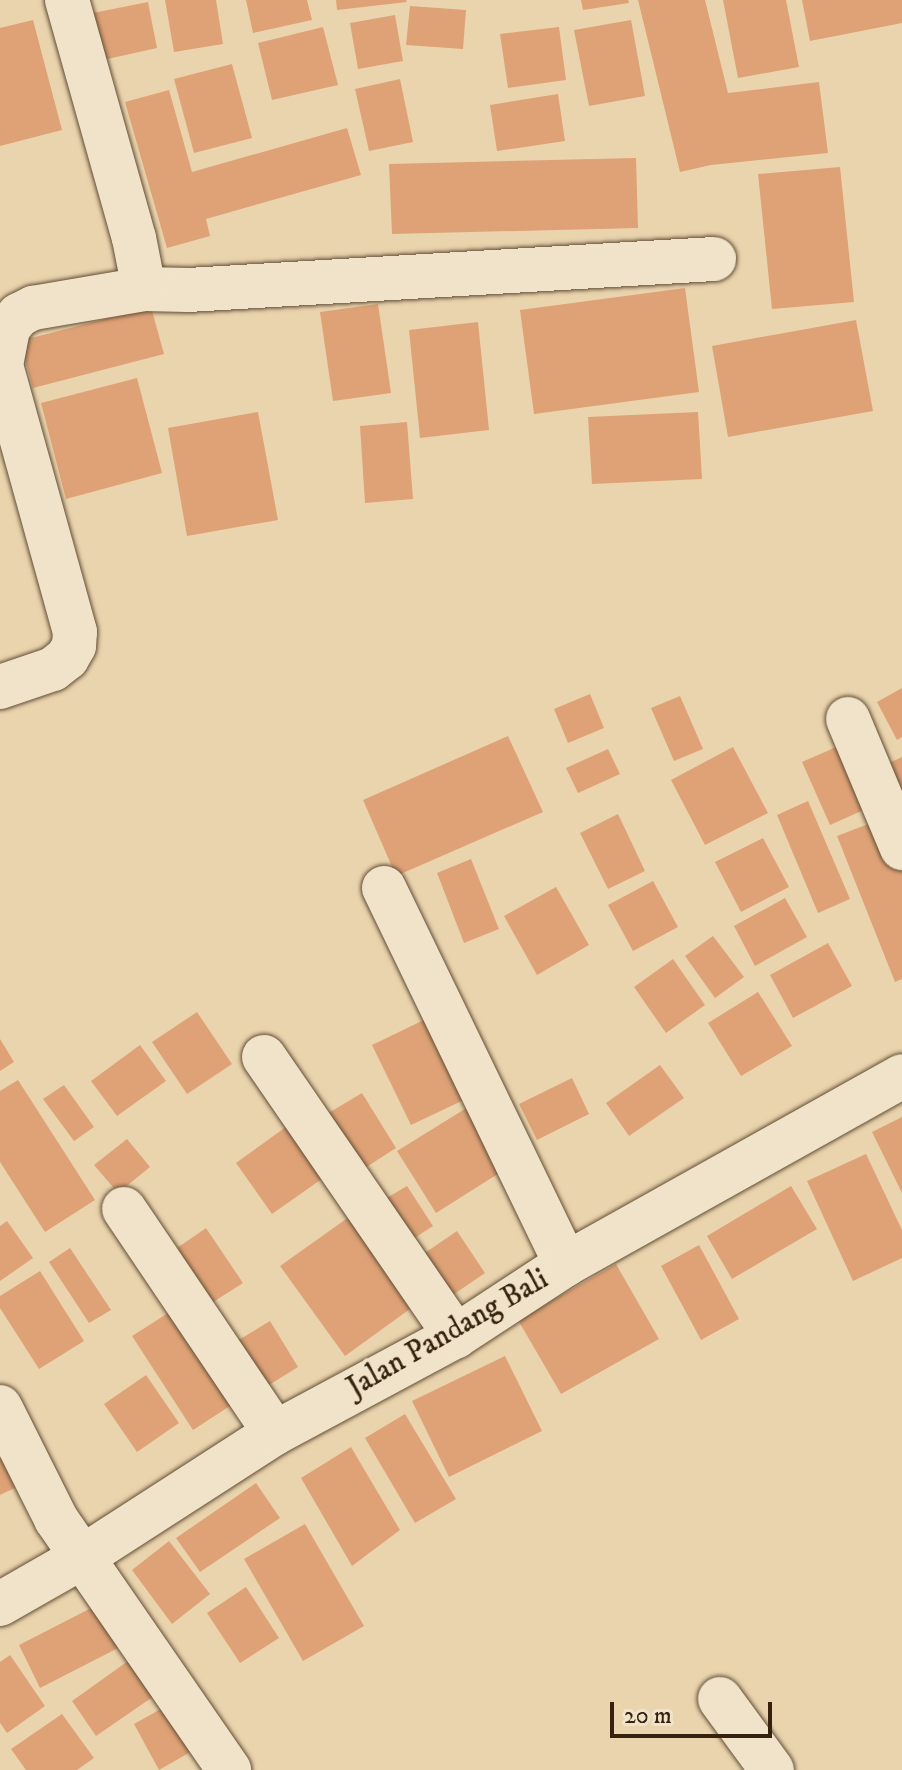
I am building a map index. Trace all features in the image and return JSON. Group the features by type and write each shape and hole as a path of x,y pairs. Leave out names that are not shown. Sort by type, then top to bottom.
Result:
{"street":[{"path":"67,0 134,238 144,289"},
{"path":"0,687 53,669 67,658 74,646 75,632 1,365 5,336 19,315 33,308 144,289 188,290 714,259"},
{"path":"848,719 902,848"},
{"path":"384,888 566,1264"},
{"path":"264,1057 456,1336"},
{"name":"Jalan Pandang Bali","path":"0,1604 84,1556 275,1433 456,1336 566,1264 902,1076"},
{"path":"124,1209 275,1433"},
{"path":"0,1407 56,1519 229,1770"},
{"path":"720,1699 772,1770"}],"building":[{"path":"165,0 216,0 223,44 174,52"},
{"path":"246,0 307,0 312,20 253,33"},
{"path":"336,0 406,0 407,2 337,10"},
{"path":"581,0 628,0 629,3 583,10"},
{"path":"638,0 705,0 728,93 819,82 828,153 711,165 680,172"},
{"path":"723,0 786,0 799,67 738,78"},
{"path":"802,0 902,0 902,23 810,41"},
{"path":"148,2 157,48 103,60 93,13"},
{"path":"410,6 466,10 463,49 406,45"},
{"path":"395,15 403,61 358,69 350,23"},
{"path":"33,20 62,130 0,146 0,28"},
{"path":"631,20 645,96 589,106 574,30"},
{"path":"323,27 338,85 272,100 258,43"},
{"path":"559,27 566,80 508,88 500,34"},
{"path":"232,64 252,138 194,153 174,79"},
{"path":"400,79 413,142 369,151 355,89"},
{"path":"169,90 192,172 347,128 361,175 206,219 210,236 167,248 125,102"},
{"path":"558,94 565,141 497,151 490,105"},
{"path":"636,158 638,228 392,234 389,164"},
{"path":"840,167 854,302 772,309 758,174"},
{"path":"685,288 699,392 534,414 520,310"},
{"path":"378,304 391,393 333,401 320,312"},
{"path":"151,307 164,354 33,388 20,341"},
{"path":"856,320 873,411 728,437 712,346"},
{"path":"478,322 489,430 420,438 409,330"},
{"path":"137,378 162,473 66,499 41,403"},
{"path":"258,412 278,520 187,536 168,428"},
{"path":"698,412 702,479 592,484 588,417"},
{"path":"407,422 413,499 365,503 360,426"},
{"path":"902,688 902,737 897,740 877,702"},
{"path":"590,694 604,728 568,743 554,709"},
{"path":"680,696 703,749 674,761 651,708"},
{"path":"508,736 543,812 396,876 363,800"},
{"path":"850,741 877,804 830,825 802,762"},
{"path":"733,747 768,813 705,845 671,780"},
{"path":"608,749 620,774 578,793 566,768"},
{"path":"902,757 902,819 878,768"},
{"path":"808,801 850,899 818,913 777,815"},
{"path":"618,814 645,871 608,889 580,833"},
{"path":"884,818 902,863 902,979 895,982 837,836"},
{"path":"763,838 789,887 741,912 715,862"},
{"path":"471,859 499,929 464,943 437,873"},
{"path":"653,881 678,927 633,951 608,905"},
{"path":"556,887 589,945 537,975 504,916"},
{"path":"785,898 807,937 755,966 734,926"},
{"path":"713,936 744,977 715,998 685,956"},
{"path":"828,943 852,986 793,1018 770,975"},
{"path":"673,959 705,1005 666,1033 634,987"},
{"path":"758,992 792,1046 741,1076 708,1023"},
{"path":"197,1012 232,1064 187,1094 152,1042"},
{"path":"430,1017 470,1097 411,1125 372,1045"},
{"path":"0,1039 14,1062 0,1071"},
{"path":"140,1045 166,1081 117,1116 91,1081"},
{"path":"660,1065 684,1098 629,1136 606,1103"},
{"path":"572,1078 589,1114 537,1140 519,1104"},
{"path":"18,1080 95,1200 45,1232 0,1162 0,1091"},
{"path":"64,1085 94,1127 74,1141 43,1099"},
{"path":"362,1093 396,1148 357,1173 322,1117"},
{"path":"473,1104 512,1165 436,1213 397,1151"},
{"path":"902,1117 902,1193 872,1132"},
{"path":"290,1124 326,1176 272,1214 236,1163"},
{"path":"127,1139 150,1167 118,1193 94,1165"},
{"path":"866,1154 902,1230 902,1258 853,1281 807,1181"},
{"path":"407,1186 433,1226 402,1246 375,1205"},
{"path":"791,1186 817,1229 732,1279 707,1236"},
{"path":"356,1212 421,1301 345,1356 280,1266"},
{"path":"7,1221 33,1258 0,1281 0,1226"},
{"path":"206,1228 243,1283 199,1311 164,1257"},
{"path":"457,1231 485,1273 444,1301 416,1259"},
{"path":"699,1245 739,1319 701,1340 661,1266"},
{"path":"70,1248 111,1310 89,1323 49,1262"},
{"path":"616,1264 659,1339 561,1394 518,1320"},
{"path":"40,1271 84,1341 39,1369 0,1308 0,1296"},
{"path":"176,1308 236,1402 193,1430 132,1336"},
{"path":"270,1321 298,1367 256,1393 227,1347"},
{"path":"505,1356 542,1431 449,1477 412,1401"},
{"path":"146,1375 179,1423 137,1452 104,1404"},
{"path":"405,1414 456,1499 415,1523 365,1438"},
{"path":"0,1439 23,1484 0,1495"},
{"path":"351,1447 400,1530 352,1566 301,1478"},
{"path":"256,1483 280,1518 200,1572 176,1538"},
{"path":"305,1524 364,1626 303,1661 244,1559"},
{"path":"169,1541 210,1594 172,1624 132,1570"},
{"path":"246,1587 279,1638 240,1663 207,1613"},
{"path":"101,1603 124,1645 40,1688 19,1645"},
{"path":"10,1655 45,1706 7,1733 0,1723 0,1662"},
{"path":"135,1656 160,1692 96,1736 72,1701"},
{"path":"168,1705 194,1750 159,1770 134,1724"},
{"path":"62,1714 94,1758 77,1770 26,1770 11,1749"}]}
